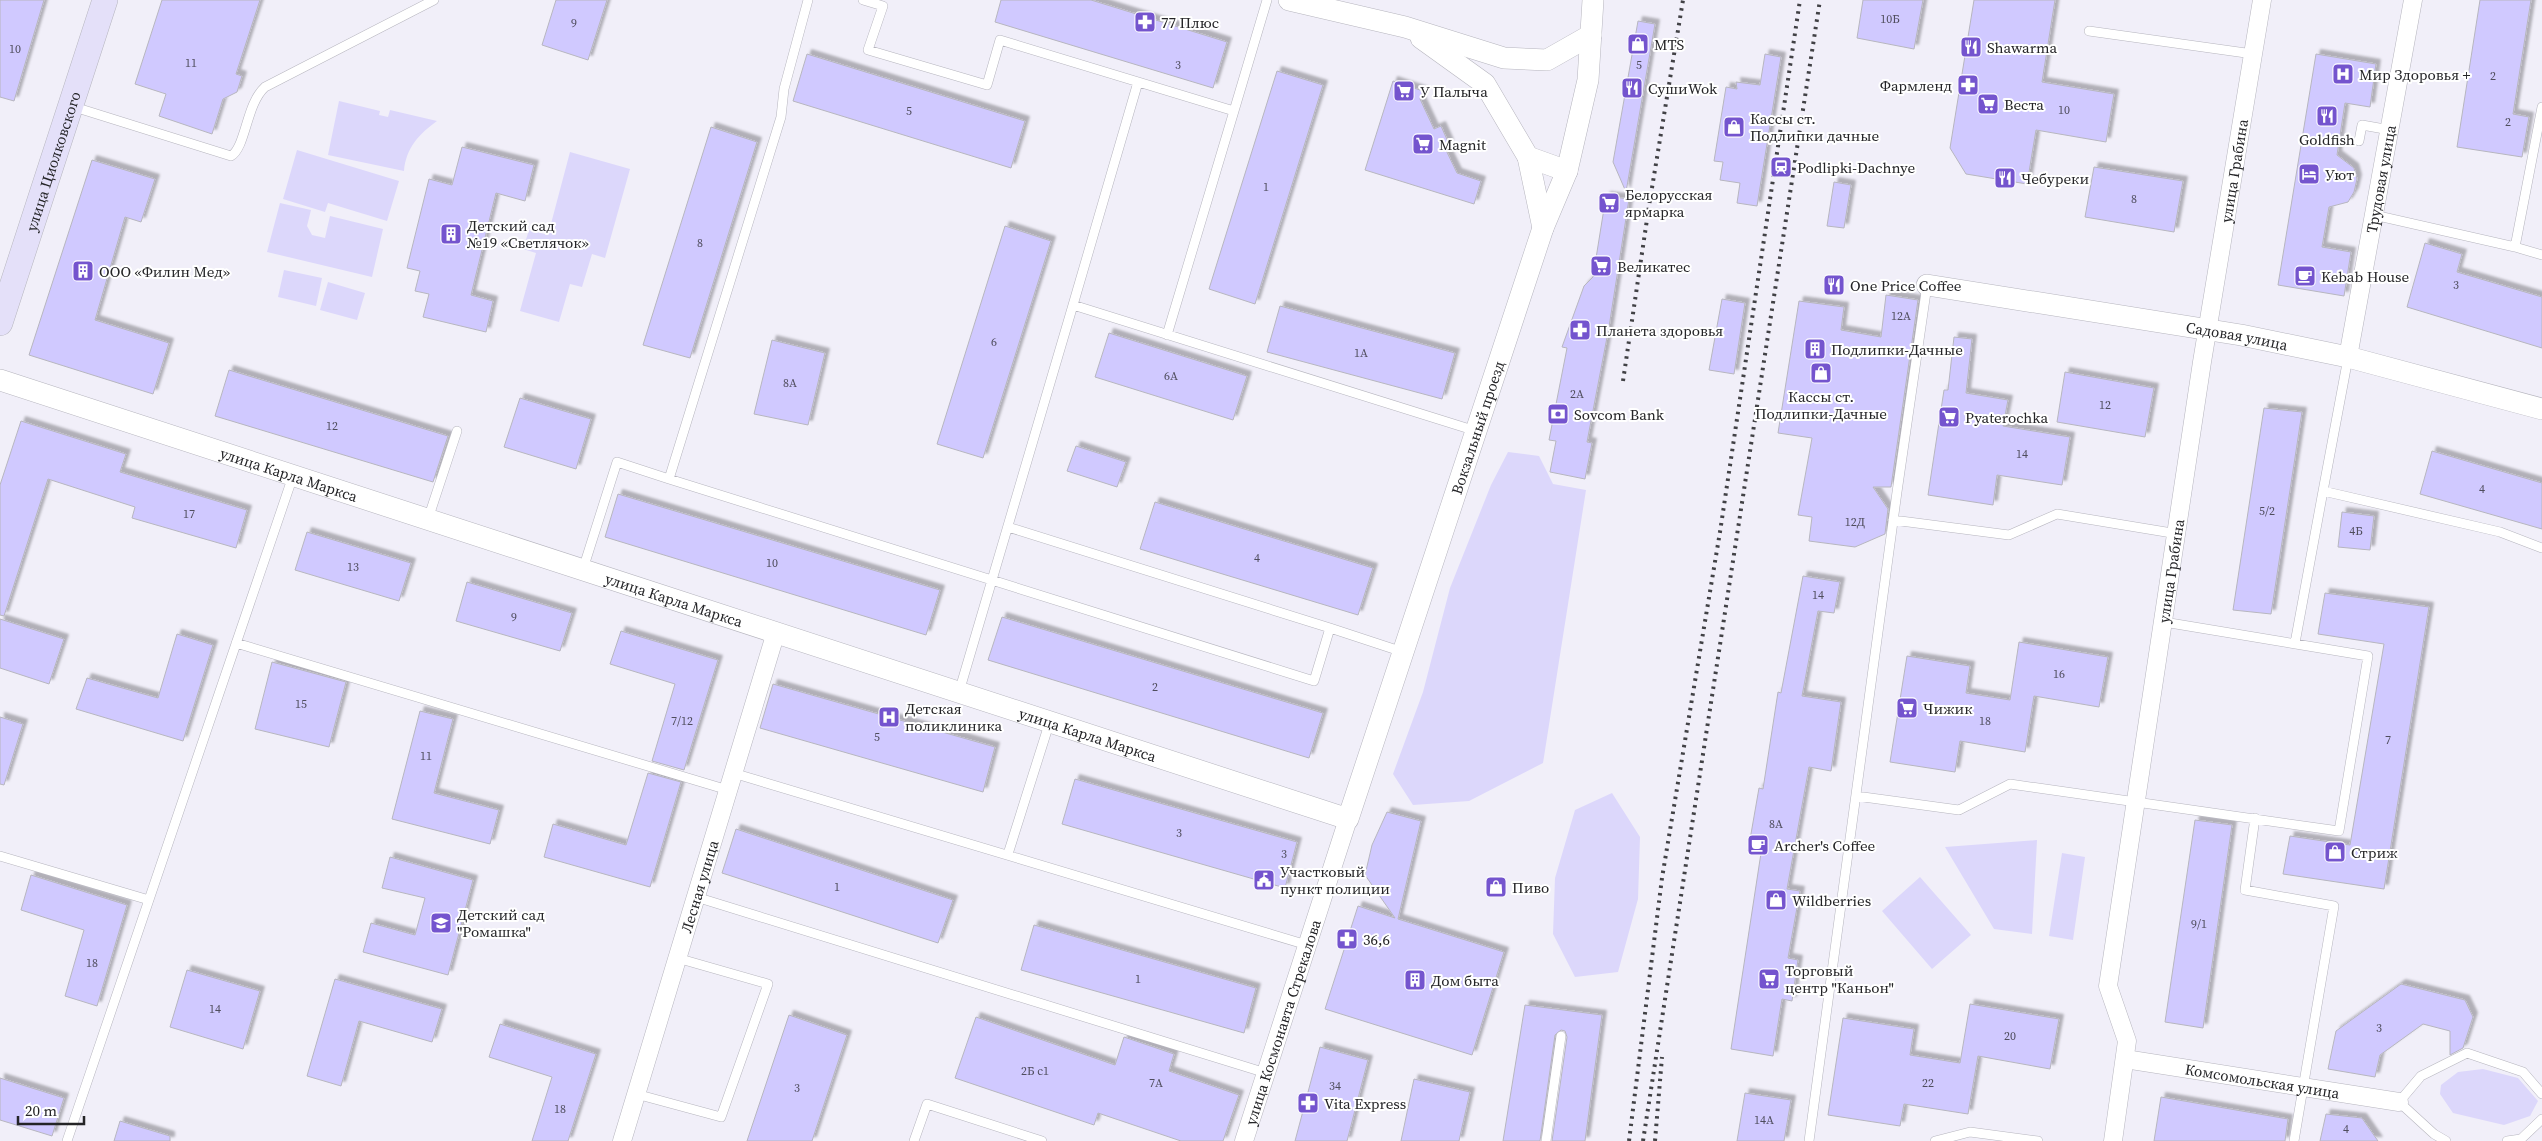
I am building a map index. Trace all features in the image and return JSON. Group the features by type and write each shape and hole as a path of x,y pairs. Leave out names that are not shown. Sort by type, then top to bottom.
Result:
{"main road":[{"name":"улица Циолковского","path":"0,323 105,0"}],"street":[{"path":"1289,0 1405,27 1504,58 1547,60 1591,35"},
{"name":"Вокзальный проезд","path":"1348,819 1543,228 1567,171 1588,80 1593,0"},
{"name":"улица Грабина","path":"2113,1141 2127,1041 2108,986 2138,800 2208,328 2262,0"},
{"name":"Трудовая улица","path":"2348,357 2413,0"},
{"path":"1405,27 1484,84 1528,157 1543,228"},
{"path":"1528,157 1567,171"},
{"name":"Садовая улица","path":"1927,285 2208,328 2348,357 2542,410"},
{"name":"улица Карла Маркса","path":"0,380 1348,819"},
{"name":"Лесная улица","path":"622,1141 776,632"},
{"name":"улица Космонавта Стрекалова","path":"1244,1141 1348,819"},
{"name":"Комсомольская улица","path":"2125,1059 2399,1102"}],"lane":[{"path":"71,106 231,156 238,148 252,103 257,94 265,87 434,0"},
{"path":"670,479 781,117 784,89 808,0"},
{"path":"863,0 883,6 868,50 987,85 1000,40 1234,111"},
{"path":"1167,335 1267,0"},
{"path":"2089,31 2253,54"},
{"path":"959,692 1138,82"},
{"path":"2515,247 2542,107"},
{"path":"2359,141 2362,125 2390,130"},
{"path":"2374,215 2515,247 2542,255"},
{"path":"1809,1141 1893,520 1927,285"},
{"path":"1073,306 1476,431"},
{"path":"2295,643 2348,357"},
{"path":"428,519 457,431"},
{"path":"583,570 617,462 1314,680 1330,628"},
{"path":"68,1141 293,475"},
{"path":"2323,491 2500,532 2542,548"},
{"path":"1893,520 2010,535 2056,514 2178,534"},
{"path":"1008,527 1403,652"},
{"path":"1856,796 1959,810 2010,784 2138,800 2339,831 2368,656 2164,622"},
{"path":"236,642 728,790"},
{"path":"1008,854 1050,721"},
{"path":"733,772 1307,945"},
{"path":"2255,818 2245,890 2334,906 2294,1141"},
{"path":"0,856 149,900"},
{"path":"696,897 1266,1073"},
{"path":"636,1094 721,1117 768,984 677,958"},
{"path":"1546,1141 1561,1036"},
{"path":"2446,1141 2434,1134 2399,1102 2421,1076 2467,1054 2523,1072 2542,1094"},
{"path":"914,1141 927,1104 1042,1141"},
{"path":"2507,1141 2521,1139 2542,1119"},
{"path":"1935,1141 1970,1132 2038,1141"}],"shaded area":[{"path":"339,101 380,111 379,115 388,117 390,110 437,121 414,142 407,155 404,171 328,155"},
{"path":"297,150 399,181 387,221 328,203 325,212 283,199"},
{"path":"570,152 630,169 605,258 592,254 582,287 570,284 559,322 520,311 536,253 523,249 529,230 548,235"},
{"path":"280,203 311,210 307,226 312,235 325,238 330,216 383,229 372,277 267,252"},
{"path":"284,270 322,278 316,306 278,297"},
{"path":"328,282 365,293 357,320 320,310"},
{"path":"1508,452 1539,456 1553,484 1586,490 1543,763 1469,801 1413,805 1393,774 1423,692 1450,588 1491,485"},
{"path":"1612,793 1640,837 1638,899 1618,972 1575,977 1553,934 1555,878 1575,810"},
{"path":"2037,840 2032,934 1994,929 1945,847"},
{"path":"2062,853 2085,857 2073,940 2049,936"},
{"path":"1920,877 1971,935 1932,969 1882,911"},
{"path":"2483,1069 2518,1078 2538,1101 2530,1116 2504,1125 2453,1113 2440,1094 2441,1085 2458,1072"}],"building":[{"path":"0,0 44,0 14,101 0,97"},
{"path":"162,0 260,0 236,74 242,76 237,92 223,99 212,134 159,116 166,94 135,84"},
{"path":"556,0 607,0 588,60 542,45"},
{"path":"1001,0 1091,0 1227,42 1213,88 995,22"},
{"path":"1863,0 1923,0 1914,49 1857,38"},
{"name":"Веста","path":"1974,0 2055,0 2042,82 2114,94 2106,142 2036,130 2027,184 1966,174 1950,148"},
{"path":"2480,0 2531,0 2513,114 2529,117 2522,157 2457,147"},
{"path":"1638,21 1655,24 1626,192 1613,162"},
{"path":"807,54 1025,121 1011,168 793,101"},
{"path":"1765,54 1781,57 1757,206 1737,203 1740,183 1720,180 1723,162 1714,161 1726,87 1737,89 1736,82 1760,85"},
{"path":"2316,54 2376,64 2370,107 2345,103 2337,155 2354,168 2357,179 2354,192 2348,202 2329,207 2322,247 2351,252 2344,296 2278,285"},
{"path":"1277,71 1323,85 1255,304 1209,289"},
{"path":"1393,81 1423,91 1420,99 1434,129 1441,126 1449,144 1444,146 1457,173 1481,181 1474,204 1365,170"},
{"path":"711,127 757,142 690,358 643,345"},
{"name":"Детский сад №19 «Светлячок»","path":"462,147 534,165 525,201 496,193 471,295 493,301 486,332 423,317 429,294 415,291 420,271 407,268 429,179 452,185"},
{"name":"ООО «Филин Мед»","path":"92,160 155,179 141,222 125,217 95,320 169,343 153,394 29,355"},
{"path":"2094,167 2183,181 2174,232 2085,217"},
{"path":"1834,182 1851,185 1844,228 1827,226"},
{"path":"1606,196 1629,199 1609,327 1587,442 1592,443 1585,479 1550,472 1556,441 1549,440 1567,348 1562,347 1584,286 1593,277"},
{"path":"1005,226 1051,241 983,458 937,444"},
{"path":"2425,243 2462,254 2457,272 2542,297 2542,348 2407,307"},
{"path":"1886,295 1918,300 1891,487 1873,487 1888,509 1885,534 1855,547 1809,541 1812,517 1798,515 1812,438 1778,433 1799,301 1844,307 1841,330 1881,337"},
{"path":"1722,299 1745,303 1734,374 1709,370"},
{"path":"1280,306 1455,353 1442,399 1267,352"},
{"path":"1109,333 1247,376 1233,420 1095,377"},
{"path":"1954,337 1972,339 1966,393 2008,400 2003,426 2070,437 2062,485 1997,475 1993,505 1928,495 1944,390 1948,390"},
{"path":"772,340 825,353 808,425 754,414"},
{"path":"229,370 448,436 433,482 215,416"},
{"path":"2065,372 2154,388 2145,437 2057,422"},
{"path":"520,398 591,419 576,469 504,447"},
{"path":"2264,408 2302,412 2271,614 2233,610"},
{"path":"21,421 126,454 120,472 247,510 236,548 132,518 135,507 48,479 4,616 0,615 0,485"},
{"path":"1076,446 1126,462 1117,487 1067,471"},
{"path":"2432,451 2542,483 2542,529 2420,494"},
{"path":"618,494 940,590 926,635 605,537"},
{"path":"1155,502 1373,568 1358,615 1140,549"},
{"path":"2342,512 2374,516 2370,550 2338,547"},
{"path":"307,532 411,563 399,601 295,570"},
{"path":"1803,576 1840,582 1834,613 1818,611 1802,696 1841,702 1831,771 1809,767 1787,889 1800,891 1788,958 1798,960 1792,1001 1782,999 1773,1056 1731,1049 1761,853 1748,851 1759,788 1763,789 1778,692 1781,693"},
{"path":"467,582 572,613 560,651 456,621"},
{"path":"2325,593 2429,607 2384,889 2283,874 2290,836 2350,845 2384,644 2318,634"},
{"path":"1002,617 1323,713 1309,758 988,660"},
{"path":"0,619 64,639 49,684 0,668"},
{"path":"621,631 718,660 684,770 652,761 675,684 610,664"},
{"path":"177,634 213,645 183,741 76,709 87,678 158,698"},
{"path":"2019,642 2108,657 2099,707 2034,696 2025,752 1960,741 1955,772 1890,762 1907,656 1970,666 1966,693 2010,700"},
{"path":"272,662 346,682 329,747 255,729"},
{"path":"773,684 995,747 983,792 760,728"},
{"path":"420,711 453,719 434,793 499,810 490,844 392,819"},
{"path":"0,717 23,724 4,785 0,784"},
{"path":"648,773 681,782 650,887 544,857 553,824 626,845"},
{"path":"1075,779 1297,842 1285,888 1062,824"},
{"name":"Дом быта","path":"1387,812 1421,821 1398,919 1504,952 1472,1055 1325,1009 1358,906 1395,918 1365,875 1372,845"},
{"path":"2195,820 2232,825 2203,1028 2165,1022"},
{"path":"736,829 953,900 938,943 722,873"},
{"path":"390,857 473,880 448,975 363,952 371,923 415,935 425,898 382,888"},
{"path":"31,875 127,905 97,1006 65,996 84,930 21,910"},
{"path":"1034,925 1256,988 1244,1033 1021,970"},
{"path":"187,970 260,991 243,1049 170,1027"},
{"path":"335,979 442,1009 432,1042 359,1021 341,1086 307,1076"},
{"path":"2401,984 2465,1000 2473,1017 2463,1048 2450,1055 2450,1031 2423,1024 2380,1055 2375,1077 2328,1069 2336,1031"},
{"path":"1970,1004 2059,1019 2050,1069 1978,1056 1968,1114 1904,1104 1900,1126 1828,1115 1843,1018 1914,1029 1910,1055 1960,1063"},
{"path":"1525,1005 1602,1015 1585,1141 1552,1141 1567,1037 1565,1031 1561,1030 1555,1035 1540,1141 1503,1141"},
{"path":"789,1015 847,1035 812,1141 747,1141"},
{"path":"976,1017 1115,1065 1124,1037 1174,1054 1169,1071 1239,1095 1223,1141 1181,1141 1098,1113 1094,1125 955,1078"},
{"path":"500,1024 596,1054 568,1141 532,1141 552,1077 489,1057"},
{"path":"1320,1047 1368,1060 1347,1141 1295,1141"},
{"path":"0,1078 64,1098 52,1136 0,1120"},
{"path":"1414,1079 1470,1092 1459,1141 1401,1141"},
{"path":"1745,1093 1791,1100 1784,1141 1737,1141"},
{"path":"2161,1097 2288,1119 2285,1141 2154,1141"},
{"path":"2326,1114 2362,1118 2378,1141 2320,1141"},
{"path":"120,1121 170,1136 170,1141 114,1141"}],"railway":[{"path":"1623,381 1649,206 1683,0"},
{"path":"1629,1141 1662,878 1720,532 1800,0"},
{"path":"1643,1141 1820,0"},
{"path":"1655,1141 1662,1057"}],"place":[{"name":"77 Плюс","path":"1145,22"},
{"name":"MTS","path":"1638,44"},
{"name":"Shawarma","path":"1971,47"},
{"name":"Мир Здоровья +","path":"2343,74"},
{"name":"Фармленд","path":"1968,85"},
{"name":"СушиWok","path":"1632,88"},
{"name":"У Палыча","path":"1404,91"},
{"name":"Веста","path":"1988,104"},
{"name":"Goldfish","path":"2327,116"},
{"name":"Кассы ст. Подлипки дачные","path":"1734,127"},
{"name":"Magnit","path":"1423,144"},
{"name":"Podlipki-Dachnye","path":"1781,167"},
{"name":"Уют","path":"2309,174"},
{"name":"Чебуреки","path":"2005,178"},
{"name":"Белорусская ярмарка","path":"1609,203"},
{"name":"Детский сад №19 «Светлячок»","path":"451,234"},
{"name":"Великатес","path":"1601,266"},
{"name":"ООО «Филин Мед»","path":"83,271"},
{"name":"Kebab House","path":"2305,276"},
{"name":"One Price Coffee","path":"1834,285"},
{"name":"Планета здоровья","path":"1580,330"},
{"name":"Подлипки-Дачные","path":"1815,349"},
{"name":"Кассы ст. Подлипки-Дачные","path":"1821,373"},
{"name":"Sovcom Bank","path":"1558,414"},
{"name":"Pyaterochka","path":"1949,417"},
{"name":"Чижик","path":"1907,708"},
{"name":"Детская поликлиника","path":"889,717"},
{"name":"Archer's Coffee","path":"1758,845"},
{"name":"Стриж","path":"2335,852"},
{"name":"Участковый пункт полиции","path":"1264,880"},
{"name":"Пиво","path":"1496,887"},
{"name":"Wildberries","path":"1776,900"},
{"name":"Детский сад \"Ромашка\"","path":"441,923"},
{"name":"36,6","path":"1347,939"},
{"name":"Торговый центр \"Каньон\"","path":"1769,979"},
{"name":"Дом быта","path":"1415,980"},
{"name":"Vita Express","path":"1308,1103"}]}
